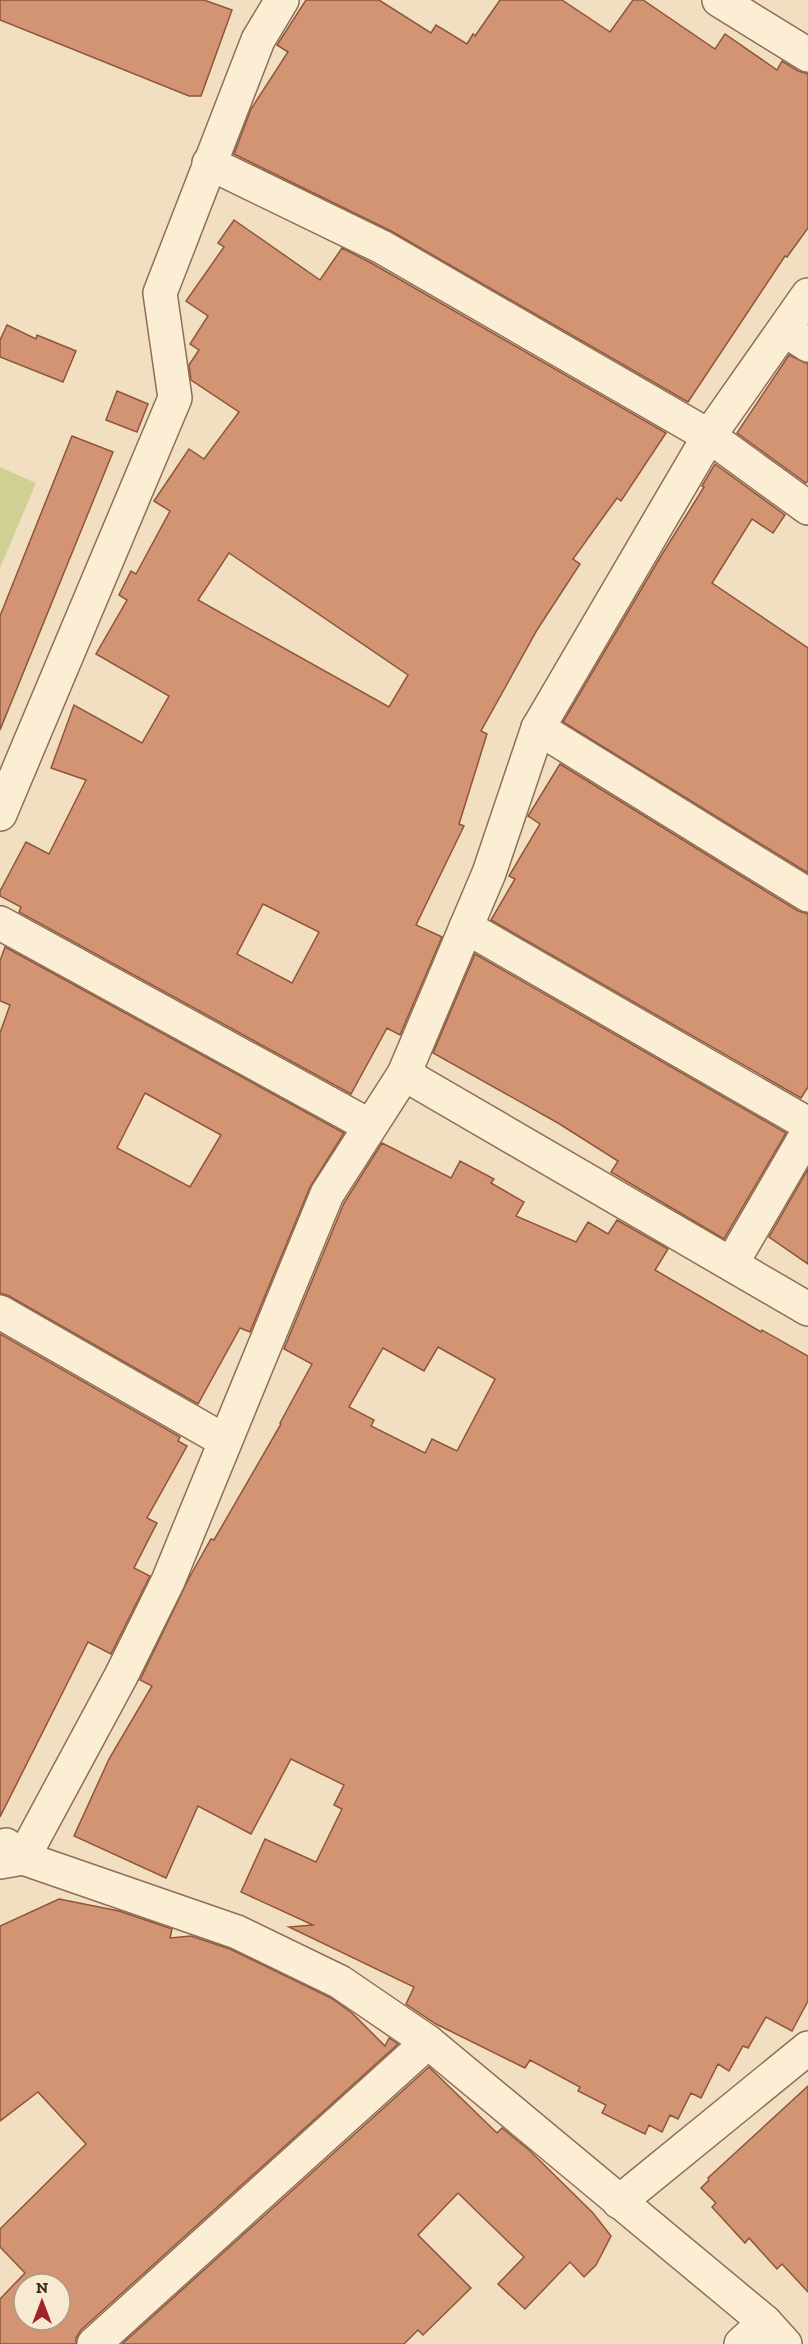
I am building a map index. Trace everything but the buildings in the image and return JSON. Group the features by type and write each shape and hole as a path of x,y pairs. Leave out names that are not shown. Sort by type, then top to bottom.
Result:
{"street":[{"path":"0,814 175,398 160,292 258,40 282,0"},
{"path":"719,0 808,55"},
{"path":"209,163 382,247 709,436 808,508"},
{"path":"775,2333 428,2042 340,1982 237,1932 8,1853 121,1676 168,1581 327,1194 404,1074 489,873 538,728 709,436 796,338 808,295"},
{"path":"538,728 808,895"},
{"path":"0,923 370,1126"},
{"path":"466,927 808,1124"},
{"path":"404,1074 808,1309"},
{"path":"732,1263 808,1132"},
{"path":"0,1312 225,1441"},
{"path":"94,2344 428,2042"},
{"path":"619,2202 808,2048"},
{"path":"741,2344 775,2333"}],"green space":[{"path":"0,467 36,483 0,568"}]}
